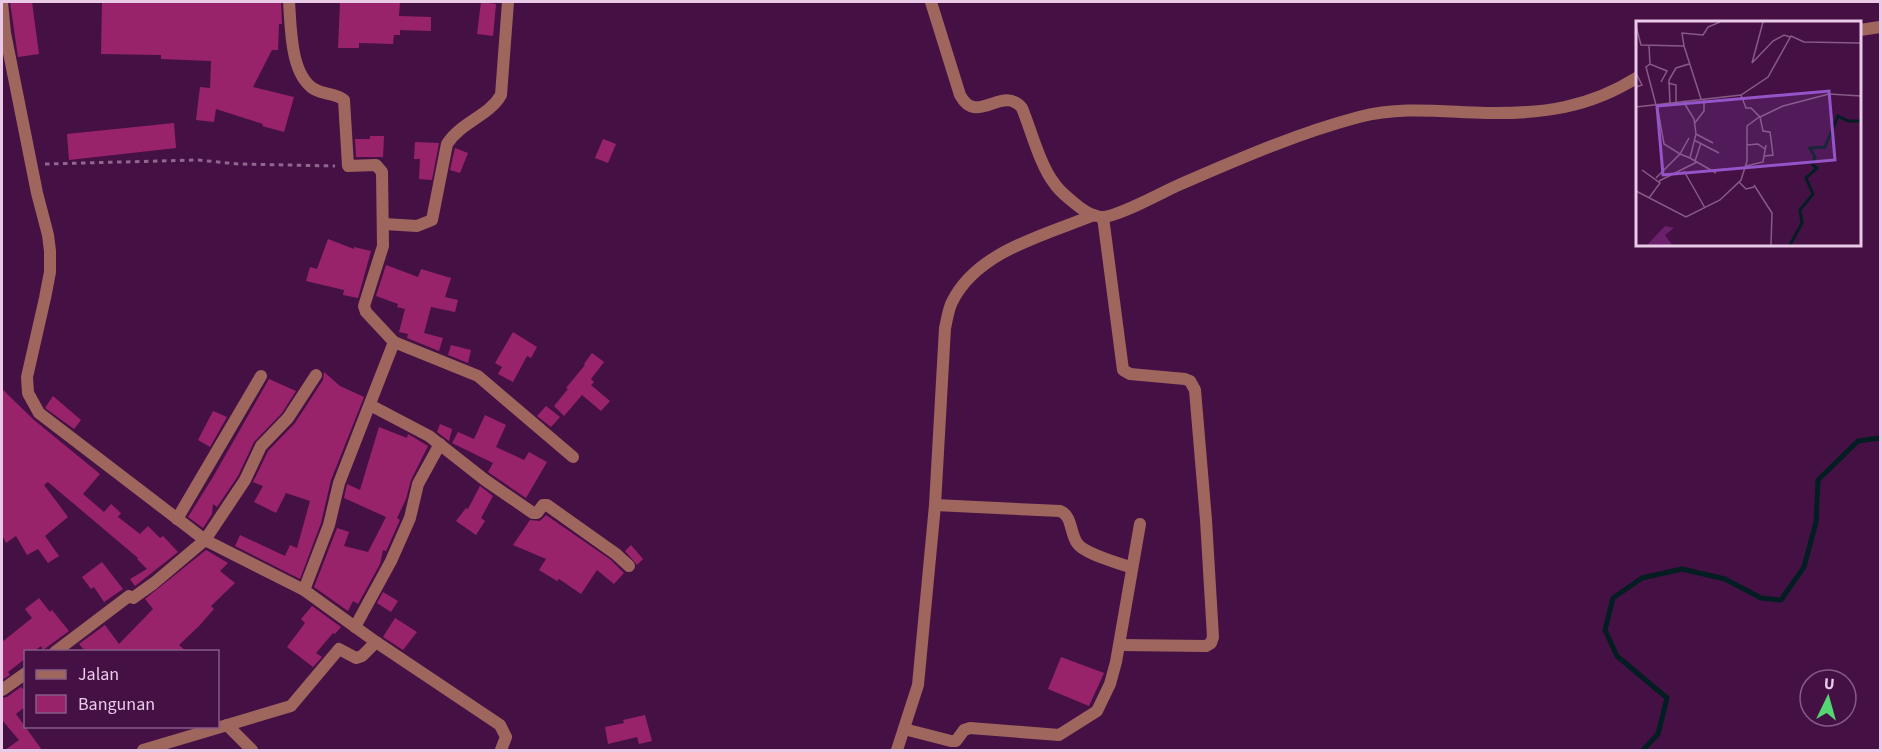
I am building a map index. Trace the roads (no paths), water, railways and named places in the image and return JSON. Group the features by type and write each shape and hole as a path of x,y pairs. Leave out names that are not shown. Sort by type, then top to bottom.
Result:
{"street":[{"path":"2,2 5,33 50,251 50,272 27,376 28,393 39,413 205,540 304,590 376,642 500,724 506,736 501,750"},
{"path":"289,2 292,37 301,75 316,90 340,96 344,100 348,166 376,165 382,170 384,224 382,251 364,306 366,312 394,342 478,376 573,457"},
{"path":"384,224 417,226 432,220 447,144 452,135 498,102 501,95 508,2"},
{"path":"931,2 964,104 970,108 978,108 1007,99 1019,104 1052,182 1077,205 1099,216"},
{"path":"1861,30 1881,27"},
{"path":"897,750 918,685 935,505 945,328 952,303 974,273 1002,252 1099,216 1118,213 1180,184 1280,143 1361,116 1408,110 1488,113 1552,110 1592,101 1636,78"},
{"path":"1099,216 1124,370 1130,374 1185,379 1190,381 1195,390 1213,638 1206,646 1119,645"},
{"path":"304,590 329,525 339,483 394,342"},
{"path":"56,650 129,596 133,598 154,583 205,540 244,480 261,446 288,418 316,375"},
{"path":"177,519 261,376"},
{"path":"370,405 429,436 485,480 533,513 537,513 543,505 546,505 616,554 629,566"},
{"path":"355,627 391,561 410,518 418,484 440,444"},
{"path":"935,505 1060,511 1067,515 1080,546 1087,551 1132,568"},
{"path":"904,729 951,741 956,741 964,730 970,728 1059,735 1097,711 1110,684 1119,645 1140,524"},
{"path":"219,727 291,706 339,649 356,658 362,656 376,642"},
{"path":"2,690 24,674"},
{"path":"227,725 252,750"},
{"path":"143,750 217,728"}],"waterway":[{"path":"1643,750 1658,734 1667,698 1617,656 1605,630 1613,598 1642,578 1682,569 1725,579 1761,598 1781,600 1804,567 1816,522 1818,480 1858,441 1880,438"}]}
